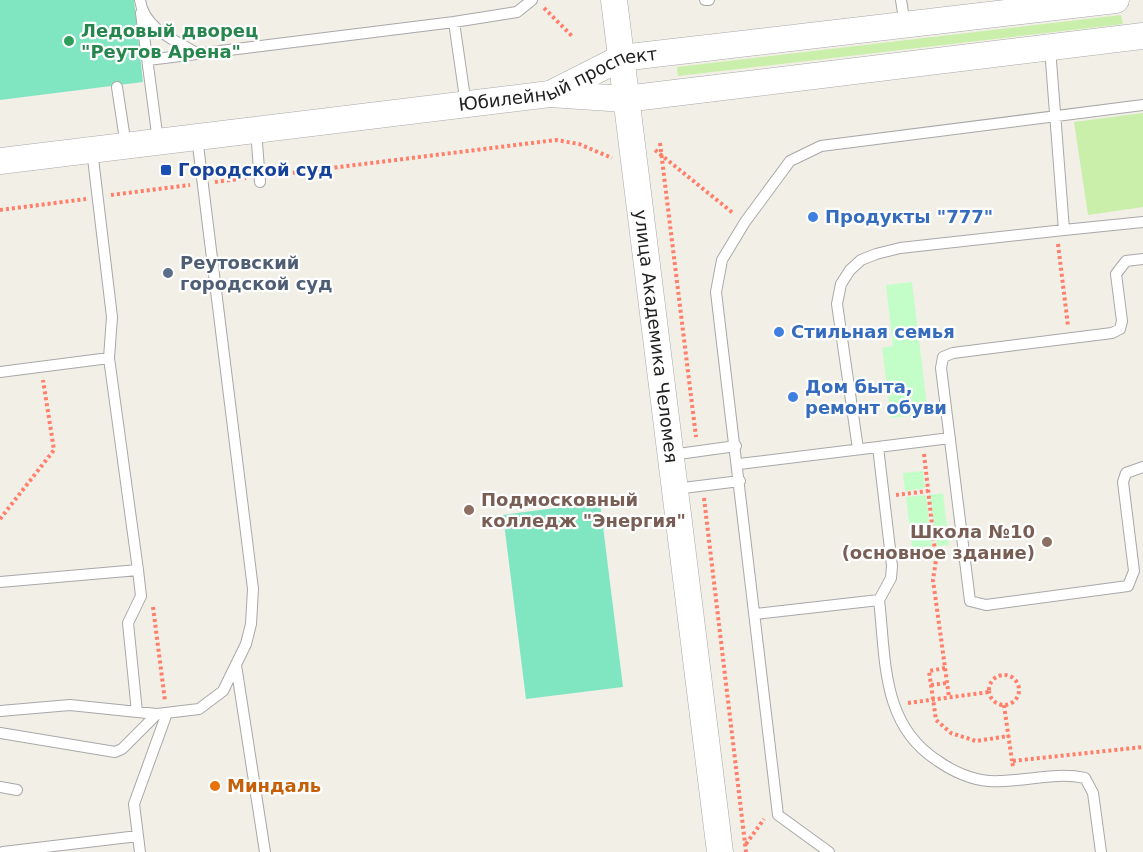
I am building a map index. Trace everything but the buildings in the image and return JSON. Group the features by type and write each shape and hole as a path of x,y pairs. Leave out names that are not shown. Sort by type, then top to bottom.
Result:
{"street":[{"name":"улица Академика Челомея","path":"614,0 720,852"},
{"name":"Юбилейный проспект","path":"550,94 621,58 903,12 1116,0"},
{"name":"Юбилейный проспект","path":"0,161 550,94 626,99 1143,36"}],"lane":[{"path":"140,0 158,142"},
{"path":"148,60 454,22 517,12 534,0"},
{"path":"141,13 159,32 198,54"},
{"path":"454,22 466,105"},
{"path":"1050,48 1064,230"},
{"path":"117,87 126,146"},
{"path":"829,852 778,815 741,481 716,291 722,260 745,222 790,161 821,146 1143,105"},
{"path":"256,130 260,179"},
{"path":"0,711 70,705 162,714 199,709 223,691 246,644 251,624 253,589 197,137"},
{"path":"92,150 111,317 109,357 141,596 128,623 137,712"},
{"path":"858,449 837,304 841,284 850,270 861,260 900,248 1143,222"},
{"path":"1143,259 1126,261 1116,274 1122,321 1120,329 1112,333 953,353 943,357 941,368 970,601 976,604 1121,589 1128,586 1134,571 1123,482 1126,473 1143,467"},
{"path":"0,372 109,357"},
{"path":"738,464 950,438"},
{"path":"670,455 736,446"},
{"path":"878,447 891,578 879,600 893,705 906,730 922,751 951,770 986,781 1015,782 1069,775 1085,778 1093,792 1101,852"},
{"path":"674,489 741,481"},
{"path":"0,582 138,570"},
{"path":"756,614 879,600"},
{"path":"236,665 265,852"},
{"path":"0,733 115,752 162,714"},
{"path":"140,852 134,804 162,714"},
{"path":"0,787 17,790"},
{"path":"3,852 138,836"}],"path":[{"path":"534,0 573,37"},
{"path":"0,210 556,140 579,144 612,157 613,169"},
{"path":"660,143 698,451"},
{"path":"654,150 745,222"},
{"path":"1060,260 1070,339"},
{"path":"0,519 54,450 41,367"},
{"path":"922,442 936,560 933,580 949,698"},
{"path":"702,485 746,852"},
{"path":"884,497 928,491"},
{"path":"945,668 929,671 936,720 951,733 976,741 1009,736"},
{"path":"997,676 1011,676 1016,680 1019,693 1016,699 1004,705 992,700 989,692 992,680 997,676"},
{"path":"931,685 947,682"},
{"path":"893,705 989,692"},
{"path":"1004,705 1015,782"},
{"path":"1012,761 1143,747"},
{"path":"746,844 777,801"}],"green space":[{"name":"Ледовый дворец \"Реутов Арена\"","path":"0,0 134,0 143,82 0,100"},
{"path":"1121,15 1123,24 678,76 677,67"},
{"path":"1143,113 1143,207 1088,215 1074,122"},
{"path":"912,282 928,414 891,418 882,348 893,346 886,285"},
{"path":"923,471 925,488 905,491 903,473"},
{"path":"943,493 949,545 937,546 930,495"},
{"path":"926,495 932,546 912,548 906,497"},
{"path":"600,502 623,687 526,699 503,515"}],"place":[{"name":"Ледовый дворец \"Реутов Арена\"","path":"69,41"},
{"name":"Городской суд","path":"166,170"},
{"name":"Продукты \"777\"","path":"813,217"},
{"name":"Реутовский городской суд","path":"168,273"},
{"name":"Стильная семья","path":"779,332"},
{"name":"Дом быта, ремонт обуви","path":"793,397"},
{"name":"Подмосковный колледж \"Энергия\"","path":"469,510"},
{"name":"Школа №10 (основное здание)","path":"1047,542"},
{"name":"Миндаль","path":"215,786"}]}
